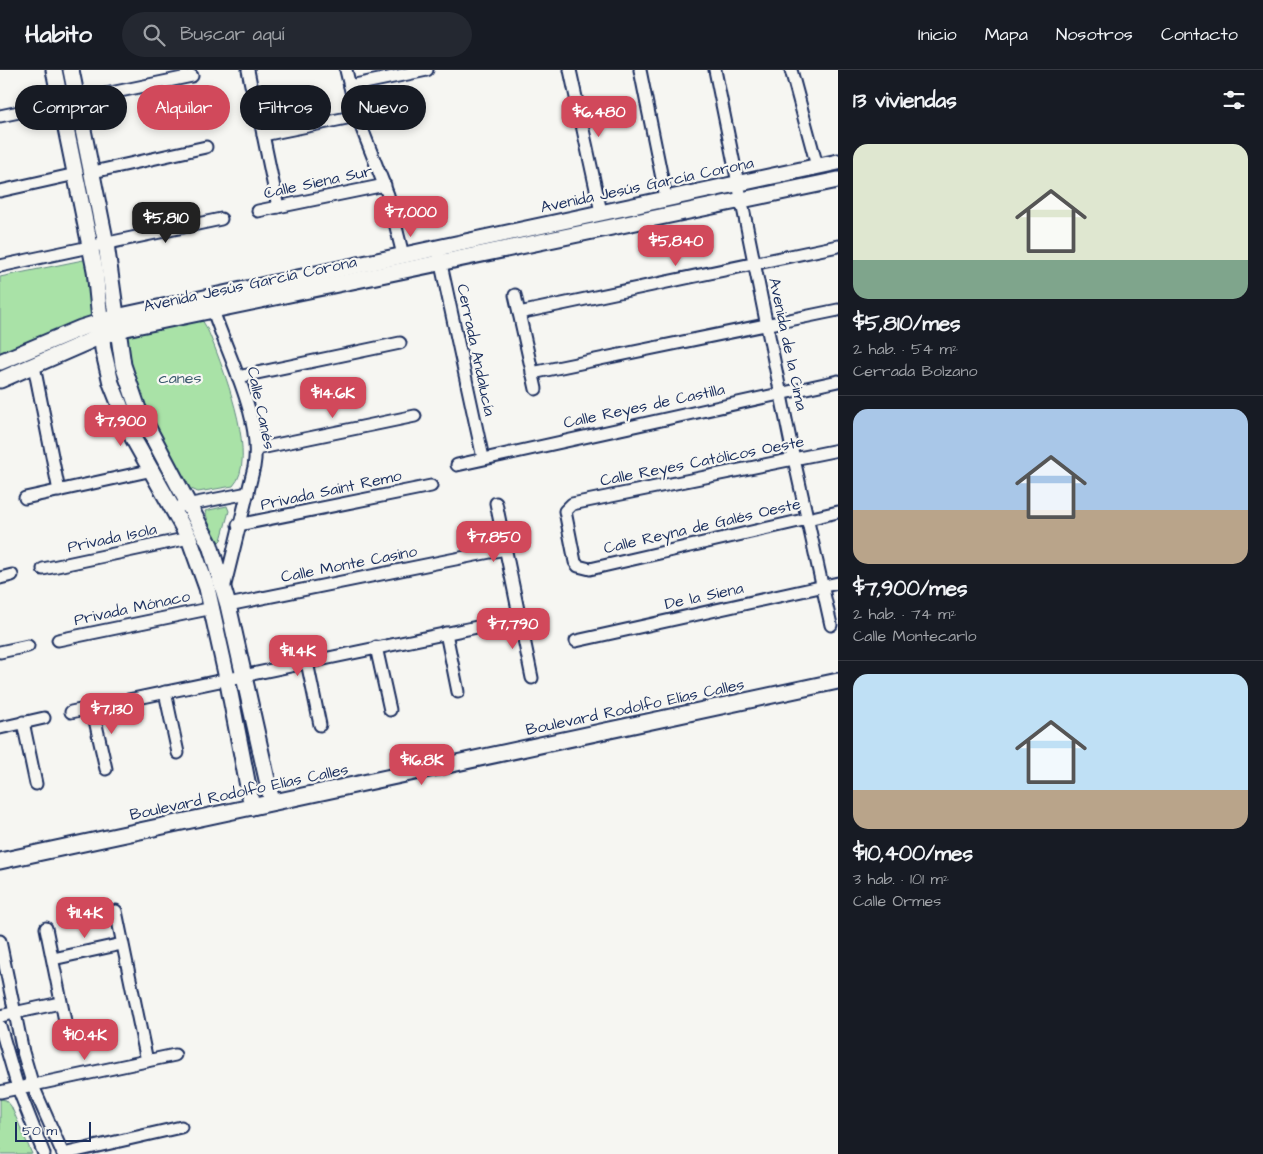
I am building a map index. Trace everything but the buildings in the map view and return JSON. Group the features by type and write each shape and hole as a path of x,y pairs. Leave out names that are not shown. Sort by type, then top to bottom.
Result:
{"street":[{"path":"54,70 57,85"},
{"path":"71,70 74,85"},
{"path":"248,70 251,85"},
{"path":"346,70 350,85"},
{"path":"355,85 427,70"},
{"path":"570,70 601,212"},
{"path":"640,70 666,198"},
{"name":"Avenida de la Cima","path":"715,70 794,459 831,625"},
{"path":"791,70 818,166"},
{"path":"127,90 192,76"},
{"path":"0,116 15,113"},
{"path":"263,135 341,119"},
{"path":"66,130 91,246 100,304 101,328 115,395 133,438 174,507 189,538 213,608 252,807"},
{"path":"84,130 106,244 123,365 138,409 190,503 210,545 228,605 272,802"},
{"path":"262,130 278,207"},
{"path":"363,130 385,185 403,255"},
{"path":"93,172 206,148"},
{"name":"Avenida Jesús García Corona","path":"0,362 101,328 403,255 838,162"},
{"path":"0,191 76,174"},
{"name":"Avenida Jesús García Corona","path":"210,302 441,263 838,180"},
{"name":"Calle Siena Sur","path":"258,211 385,185"},
{"path":"0,266 221,219"},
{"path":"519,313 838,246"},
{"name":"Cerrada Andalucía","path":"438,248 483,458"},
{"path":"515,295 536,389"},
{"name":"Calle Canés","path":"210,302 238,377 256,449 248,494 238,525 224,589"},
{"path":"532,373 838,310"},
{"name":"Avenida Jesús García Corona","path":"0,380 34,366 101,328"},
{"path":"238,377 400,343"},
{"path":"34,366 59,491"},
{"name":"Calle Reyes de Castilla","path":"457,465 838,381"},
{"path":"256,449 415,416"},
{"name":"Calle Reyes Católicos Oeste","path":"575,562 565,511 572,504 838,450"},
{"path":"25,498 153,470"},
{"name":"Privada Saint Remo","path":"238,525 431,486"},
{"path":"174,507 248,494"},
{"path":"496,502 532,678"},
{"name":"Calle Reyna de Galés Oeste","path":"575,562 578,566 590,569 838,512"},
{"name":"Privada Isola","path":"43,569 189,538"},
{"name":"Calle Monte Casino","path":"228,605 505,549"},
{"path":"0,578 12,575"},
{"name":"De la Siena","path":"576,640 838,583"},
{"name":"Privada Mónaco","path":"58,640 213,608"},
{"path":"71,712 520,618"},
{"path":"446,633 458,692"},
{"path":"0,652 28,646"},
{"path":"376,648 390,710"},
{"path":"307,662 320,725"},
{"name":"Boulevard Rodolfo Elías Calles","path":"0,861 838,681"},
{"path":"165,692 178,753"},
{"path":"92,707 106,770"},
{"path":"0,728 44,718"},
{"path":"23,722 36,784"},
{"path":"116,911 147,1061"},
{"path":"46,928 65,1021"},
{"path":"0,941 33,1086 63,1154 180,1127"},
{"path":"53,959 122,944"},
{"path":"0,1016 60,1003"},
{"path":"0,1026 18,1088 44,1154"},
{"path":"0,1092 175,1055"}],"green space":[{"path":"88,259 93,317 0,353 0,277"},
{"name":"canes","path":"202,320 215,348 238,418 242,458 240,474 233,486 198,492 189,488 149,420 131,372 126,337"},
{"path":"227,506 229,511 219,542 214,540 205,511"},
{"path":"0,1099 6,1100 11,1106 32,1154 0,1154"}]}
